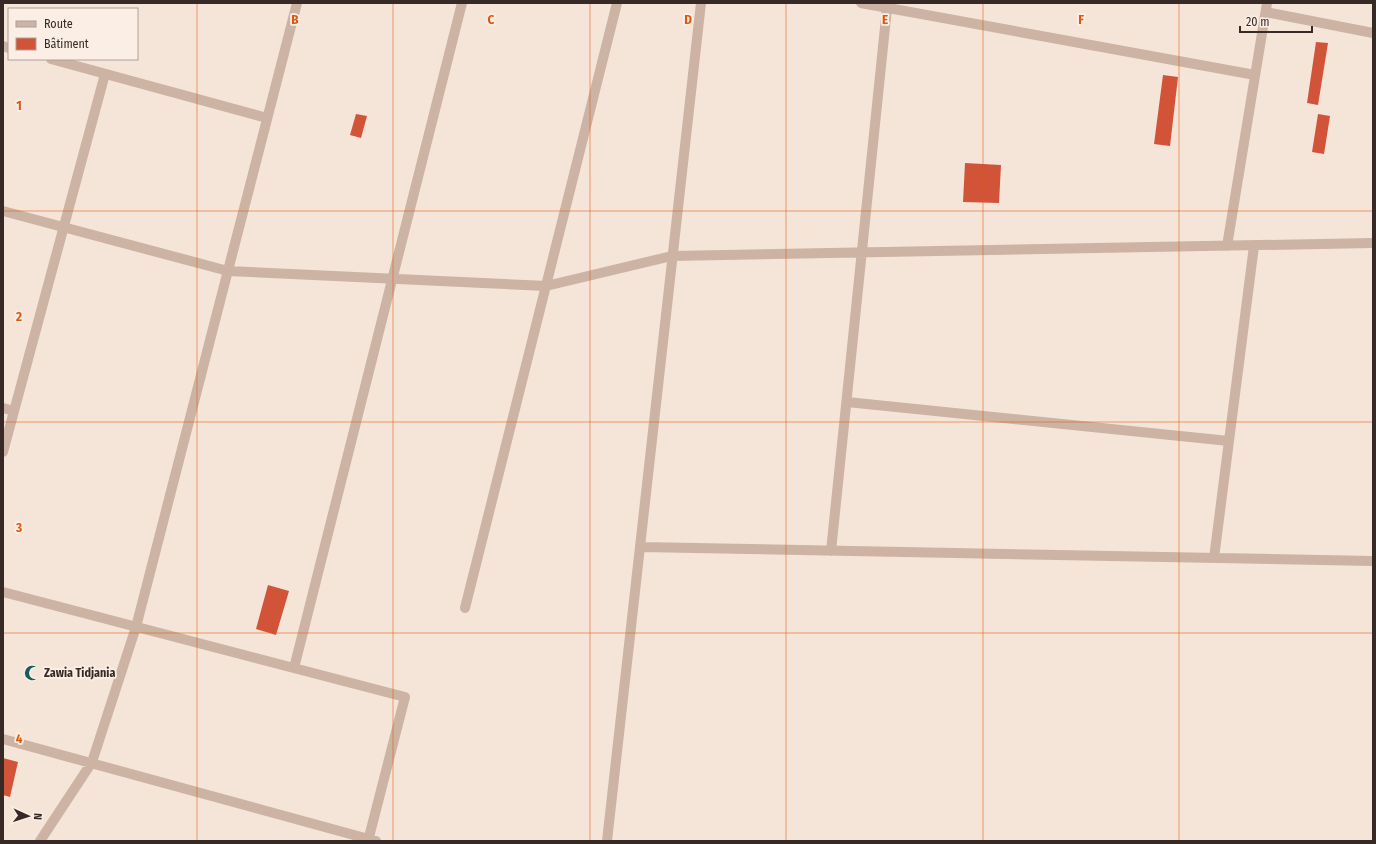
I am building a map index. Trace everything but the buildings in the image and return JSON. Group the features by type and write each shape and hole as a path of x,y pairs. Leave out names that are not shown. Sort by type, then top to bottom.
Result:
{"street":[{"path":"40,841 92,762 136,627 297,3"},
{"path":"294,668 462,3"},
{"path":"465,608 617,3"},
{"path":"607,841 701,3"},
{"path":"861,3 1255,75"},
{"path":"831,551 886,8"},
{"path":"1227,246 1267,8 1373,33"},
{"path":"55,60 267,118"},
{"path":"3,452 105,74"},
{"path":"3,211 228,271 546,286 672,256 1373,243"},
{"path":"1214,558 1254,246"},
{"path":"847,402 1229,441"},
{"path":"3,408 14,411"},
{"path":"640,547 1373,561"},
{"path":"3,592 406,697 371,840 92,762 3,739"}],"place":[{"name":"Zawia Tidjania","path":"32,673"}]}
